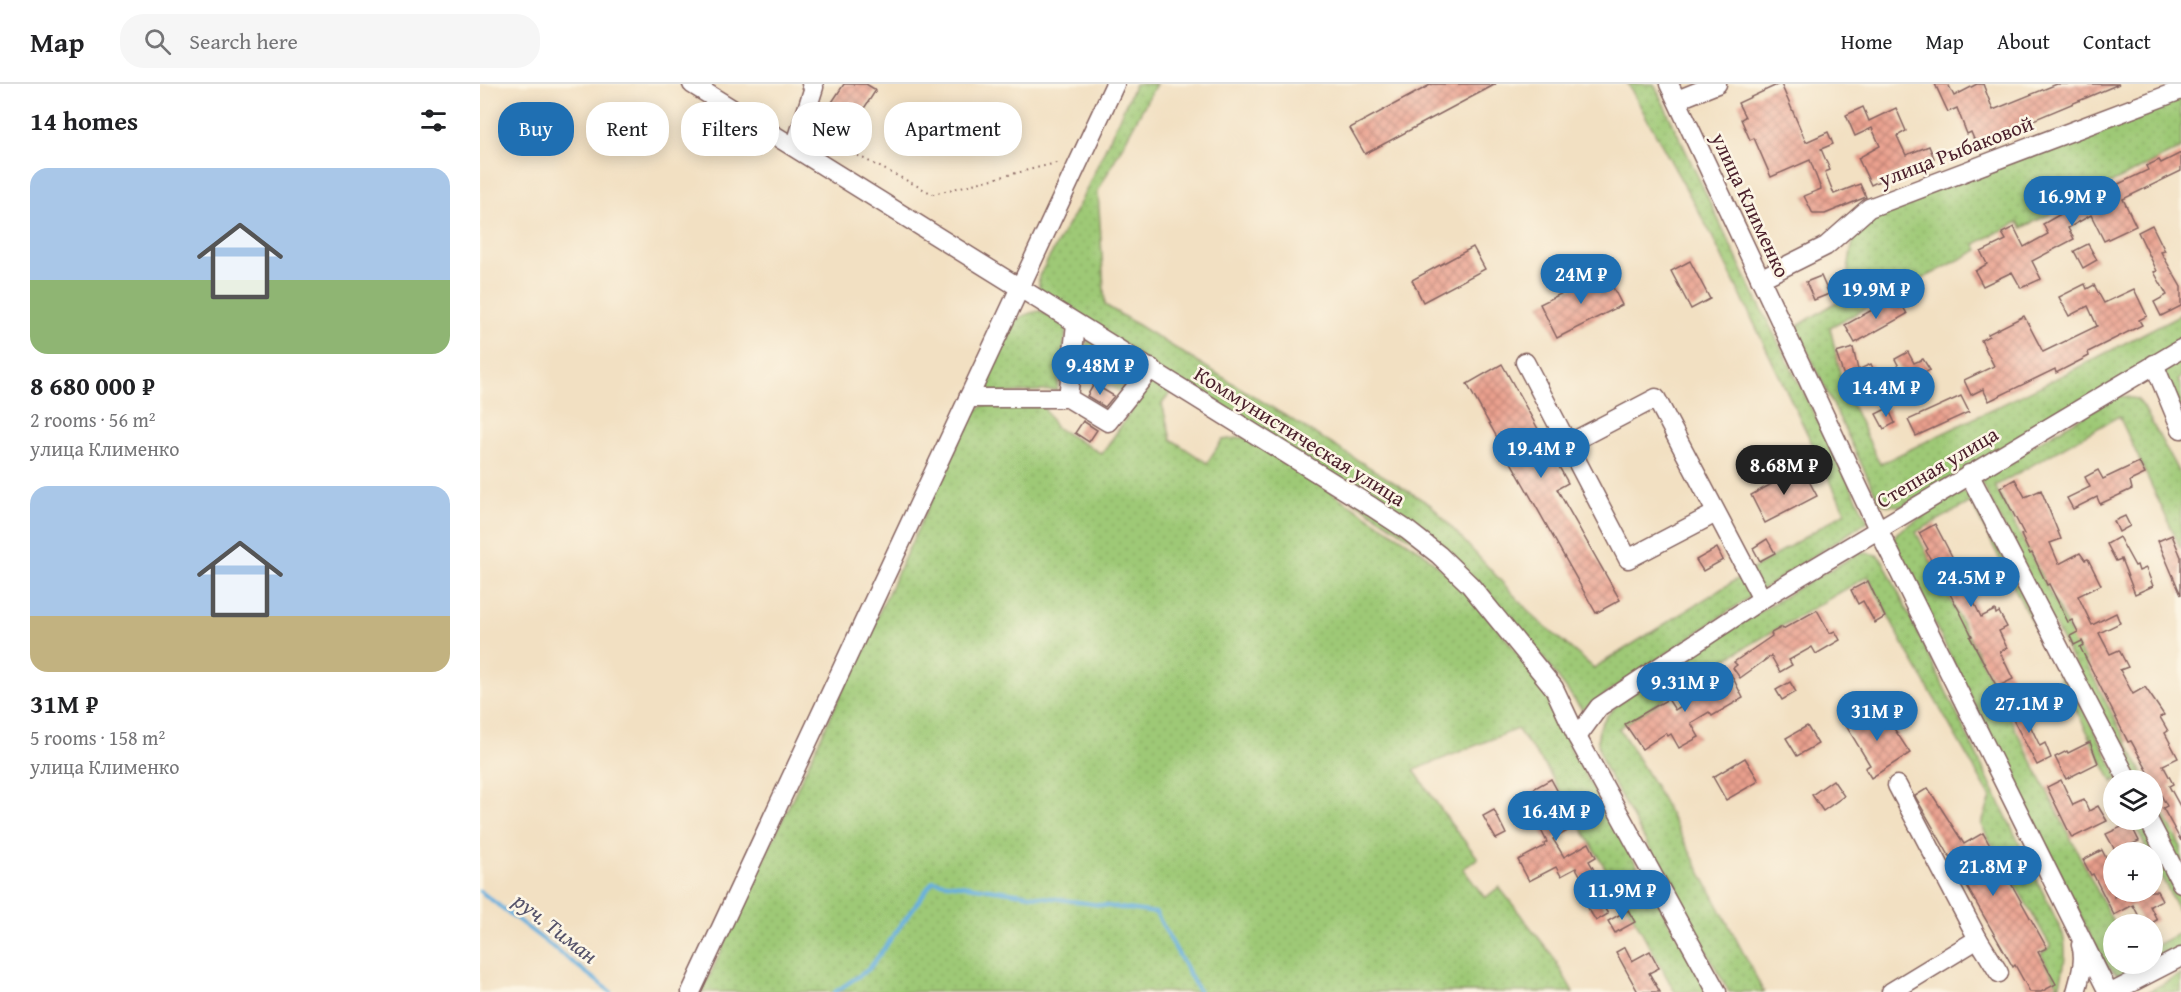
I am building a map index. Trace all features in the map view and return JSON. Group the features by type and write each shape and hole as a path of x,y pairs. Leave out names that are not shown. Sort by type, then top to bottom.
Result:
{"street":[{"name":"Коммунистическая улица","path":"692,84 791,145"},
{"path":"691,992 1114,84"},
{"path":"1673,92 1717,84"},
{"path":"809,102 814,85"},
{"name":"улица Рыбаковой","path":"1760,279 1826,246 1869,208 2181,90"},
{"name":"улица Клименко","path":"1673,92 1878,529 2108,992"},
{"name":"Коммунистическая улица","path":"809,156 1019,289 1151,368 1372,507 1439,555 1470,585 1554,688 1577,737 1717,992"},
{"path":"1068,398 1076,324"},
{"name":"Степная улица","path":"1577,737 1599,707 1762,599 2181,349"},
{"path":"1525,362 1628,559 1716,513"},
{"path":"2154,364 2181,429"},
{"path":"968,398 1068,398 1108,422 1151,368"},
{"path":"1568,444 1656,398 1762,599"},
{"path":"1969,474 2123,770"},
{"path":"1897,785 1978,939 1999,973"},
{"path":"2154,830 2181,883"},
{"path":"2072,917 2083,951 2076,992"},
{"path":"1890,992 1978,939"},
{"path":"2113,992 2181,957"}],"path":[{"path":"858,156 933,194 1070,160"}],"green space":[{"path":"1135,84 1156,84 1098,191 1105,305 1431,505 1534,617 1594,668 1845,512 1711,234 1628,84 1654,84 1747,280 1868,521 1582,710 1535,647 1480,584 1044,297 1039,288 1039,276 1081,201"},
{"path":"2181,95 2181,148 2022,228 2018,222 1975,244 1978,250 1830,327 1843,386 1880,464 2071,371 2181,314 2181,345 1903,506 1886,505 1879,501 1796,327 1848,295 1850,256 1860,227 1867,219 1886,208"},
{"path":"1040,311 1067,326 1057,390 981,394 1009,327 1023,316"},
{"path":"1090,338 1137,368 1120,392 1096,376 1085,364 1083,357"},
{"path":"2181,360 2181,378 2178,380 2181,387 2181,444 2151,377"},
{"path":"1152,380 1170,393 1162,404 1171,439 1207,463 1222,440 1246,437 1420,550 1448,575 1502,633 1550,695 1570,748 1709,992 1675,992 1546,767 1517,729 1414,770 1451,824 1478,858 1463,869 1485,898 1499,887 1552,955 1573,992 702,992 972,413 986,404 1043,406 1055,427 1102,454"},
{"path":"2121,396 2137,399 2143,406 2181,477 2181,549 2119,416 1995,486 2141,770 2129,770 1981,482 1981,476"},
{"path":"1963,492 1971,495 2115,770 2106,770 1971,502 1916,532 2109,914 2103,914 2103,960 1894,543 1894,537 1898,532"},
{"path":"1861,552 1877,555 1883,561 2063,934 2065,956 2058,992 2045,992 2058,985 2041,954 2051,947 1981,825 1991,798 1902,642 1868,576 1729,657 1619,728 1655,786 1764,992 1729,992 1605,768 1599,750 1599,732 1609,713 1623,700 1735,627"},
{"path":"2163,813 2181,847 2181,870 2161,830 2163,830"},
{"path":"2137,830 2146,830 2152,842 2143,842"},
{"path":"2163,863 2181,898 2181,916 2163,880"},
{"path":"2181,932 2181,947 2163,958 2163,942"},
{"path":"2181,974 2181,992 2148,992"}],"building":[{"path":"844,84 866,84 876,90 868,102 832,102"},
{"path":"1432,84 1496,84 1365,154 1350,128"},
{"path":"1781,84 1806,142 1828,132 1833,144 1821,149 1830,170 1825,172 1834,194 1860,184 1866,197 1825,214 1813,214 1804,196 1821,189 1810,160 1771,177 1754,138 1750,140 1741,119 1745,117 1738,103"},
{"path":"1935,84 1948,84 1954,96 1977,84 1983,84 1993,110 2057,84 2119,84 1976,144 1971,132 1967,134 1957,108 1948,112"},
{"path":"1863,107 1869,121 1896,108 1906,131 1897,136 1906,155 1929,146 1934,158 1914,166 1914,164 1871,185 1858,158 1880,146 1872,128 1855,136 1846,115"},
{"path":"2181,153 2181,171 2123,199 2136,226 2104,241 2091,215 2068,228 2074,239 2032,261 2041,279 2021,288 2012,272 1983,286 1975,271 1987,264 1981,252 2006,240 2002,233 2014,227 2024,247 2048,234 2043,224 2085,200 2148,170 2146,166 2159,160 2161,163"},
{"path":"2152,225 2165,251 2161,252 2181,287 2181,306 2161,316 2154,302 2167,295 2154,272 2157,271 2138,232"},
{"path":"2088,244 2097,260 2083,268 2074,251"},
{"path":"1473,247 1485,269 1423,302 1412,280"},
{"path":"1690,261 1710,299 1691,309 1671,271"},
{"path":"1605,272 1622,305 1557,338 1540,304"},
{"path":"1821,276 1829,294 1814,300 1806,282"},
{"path":"2085,284 2087,289 2094,285 2104,303 2134,289 2147,316 2139,320 2142,325 2088,352 2089,356 2056,373 2055,369 1989,401 1983,389 1971,395 1964,380 1994,366 1981,340 1989,336 1988,334 2024,316 2043,352 2097,326 2088,306 2069,316 2059,297"},
{"path":"1897,296 1907,314 1855,343 1845,325"},
{"path":"1853,348 1858,370 1871,364 1882,388 1856,401 1851,390 1849,391 1836,353"},
{"path":"1908,352 1914,363 1923,359 1930,370 1919,376 1923,386 1912,391 1895,359"},
{"path":"1502,364 1568,483 1557,489 1620,600 1596,613 1467,384"},
{"path":"1094,384 1114,396 1105,407 1087,396"},
{"path":"1961,396 1969,412 1916,436 1908,420"},
{"path":"1888,408 1895,423 1884,429 1876,414"},
{"path":"1083,421 1097,430 1089,442 1075,433"},
{"path":"2139,462 2145,474 2130,481 2132,489 2100,504 2097,497 2073,509 2067,498 2090,487 2085,477 2098,470 2103,479"},
{"path":"1802,468 1817,496 1765,523 1751,495"},
{"path":"2015,479 2025,497 2041,490 2061,539 2050,543 2059,564 2080,553 2085,560 2088,559 2101,585 2078,596 2092,625 2116,613 2120,623 2099,633 2110,654 2119,650 2128,667 2120,670 2133,694 2145,687 2164,715 2160,717 2168,731 2165,733 2178,758 2163,765 2173,784 2169,786 2181,808 2181,841 2163,808 2167,806 2163,799 2163,770 2147,770 2131,741 2128,742 2080,647 2084,645 2082,641 2074,645 2070,636 2078,632 2072,620 2068,622 2032,553 2030,554 2021,535 2024,534 2000,488"},
{"path":"2125,516 2130,526 2119,532 2114,521"},
{"path":"1935,524 1957,566 1950,570 1961,592 1993,576 1998,585 1972,598 1981,617 1995,610 1996,614 1999,612 2007,627 1999,631 2007,648 2000,652 2013,679 1997,687 1970,637 1972,636 1960,612 1926,551 1928,549 1919,533"},
{"path":"2172,535 2181,557 2181,595 2158,541"},
{"path":"2119,537 2139,571 2146,568 2153,586 2135,594 2121,559 2116,561 2107,544"},
{"path":"1767,539 1775,553 1760,561 1753,548"},
{"path":"1717,548 1723,560 1703,571 1696,560"},
{"path":"1868,581 1885,617 1875,623 1863,601 1858,604 1851,590"},
{"path":"1817,610 1830,633 1835,631 1840,640 1816,654 1812,647 1789,660 1792,665 1780,672 1771,656 1740,678 1733,668 1737,665 1734,662 1772,636 1771,633"},
{"path":"1731,674 1743,698 1712,716 1709,712 1691,723 1699,737 1679,748 1671,734 1668,736 1666,733 1642,749 1625,724 1668,699 1675,710 1694,698 1688,688 1707,676 1712,684"},
{"path":"1790,682 1796,692 1782,700 1776,690"},
{"path":"2025,703 2033,720 2029,723 2040,746 2045,743 2051,758 2037,765 2009,712"},
{"path":"1882,710 1910,753 1871,778 1865,768 1870,765 1842,719 1852,713 1859,724"},
{"path":"1807,726 1818,744 1797,756 1786,738"},
{"path":"2090,742 2098,763 2066,779 2055,757"},
{"path":"1745,758 1759,781 1726,800 1713,777"},
{"path":"1551,779 1558,792 1545,799 1556,820 1571,812 1578,825 1553,839 1564,857 1589,843 1596,857 1589,861 1598,877 1585,884 1576,868 1561,876 1556,867 1529,881 1518,860 1545,846 1547,842 1541,830 1546,826 1526,793"},
{"path":"1833,780 1844,796 1823,811 1812,795"},
{"path":"2061,780 2073,805 2084,800 2089,811 2098,806 2103,814 2103,823 2072,838 2047,787"},
{"path":"1928,788 1964,844 1983,833 2047,948 2038,952 2056,984 2041,992 2030,992 2015,965 2013,967 1915,796"},
{"path":"1494,810 1506,834 1496,839 1483,816"},
{"path":"2115,830 2134,830 2139,841 2110,842 2106,834"},
{"path":"2102,850 2103,894 2093,874 2091,875 2083,860"},
{"path":"1606,876 1614,889 1600,896 1593,883"},
{"path":"1600,901 1608,914 1596,921 1588,908"},
{"path":"2107,902 2158,902 2150,906 2154,914 2138,914 2133,905 2113,914"},
{"path":"1628,910 1635,922 1615,933 1608,921"},
{"path":"1625,947 1632,961 1650,951 1659,968 1649,973 1660,992 1638,992 1616,952"}],"waterway":[{"path":"835,992 869,969 933,881 1156,913 1199,992"},
{"name":"руч. Тиман","path":"480,891 611,992"}]}
